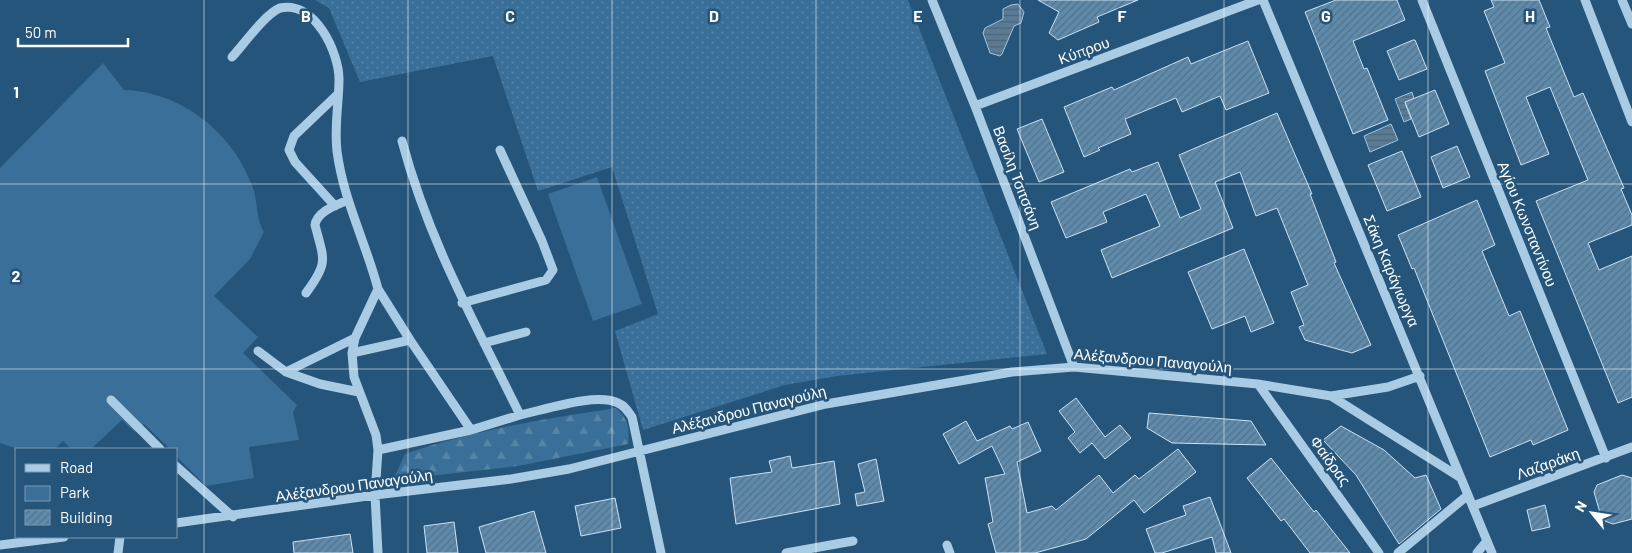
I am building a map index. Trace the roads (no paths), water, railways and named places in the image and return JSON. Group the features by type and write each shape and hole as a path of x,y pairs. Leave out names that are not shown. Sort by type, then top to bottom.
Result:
{"street":[{"name":"Βασίλη Τσιτσάνη","path":"932,0 975,106 1074,366"},
{"name":"Κύπρου","path":"975,106 1258,0"},
{"name":"Σάκη Καράγιωργα","path":"1263,0 1492,553"},
{"name":"Αγίου Κωνσταντίνου","path":"1422,0 1606,458"},
{"path":"1585,0 1632,122"},
{"path":"1622,0 1632,24"},
{"path":"232,57 279,8 289,6 302,8 311,12 318,19 332,48 339,78 337,95 337,151 348,200 371,262 378,290 471,430"},
{"path":"335,206 295,162 289,150 294,136 337,95"},
{"path":"402,141 417,193 462,303 520,415"},
{"path":"462,303 546,280 553,270 542,241 500,150"},
{"path":"306,292 319,276 323,265 315,221 320,214 348,200"},
{"path":"378,290 355,338 352,353 353,372 376,435 378,450 375,495 378,553"},
{"path":"484,343 526,332"},
{"path":"286,372 355,338"},
{"path":"352,353 410,340"},
{"path":"258,351 286,372 320,384 359,392"},
{"name":"Αλέξανδρου Παναγούλη","path":"178,523 233,517 375,495 512,479 569,469 826,404 1012,372 1074,366 1258,384 1331,396 1388,387 1420,376"},
{"name":"Φαίδρας","path":"1258,384 1379,553"},
{"name":"Αλέξανδρου Παναγούλη","path":"1331,396 1461,478"},
{"path":"378,450 471,430 520,415 591,400 605,399 618,402 626,408 632,417 661,553"},
{"path":"111,400 159,448"},
{"name":"Λαζαράκη","path":"1473,506 1632,448"},
{"path":"178,468 233,517"},
{"path":"1398,553 1468,495"},
{"path":"0,545 56,538"},
{"path":"118,553 120,538"},
{"path":"786,553 853,541"},
{"path":"1477,553 1487,541"}]}
